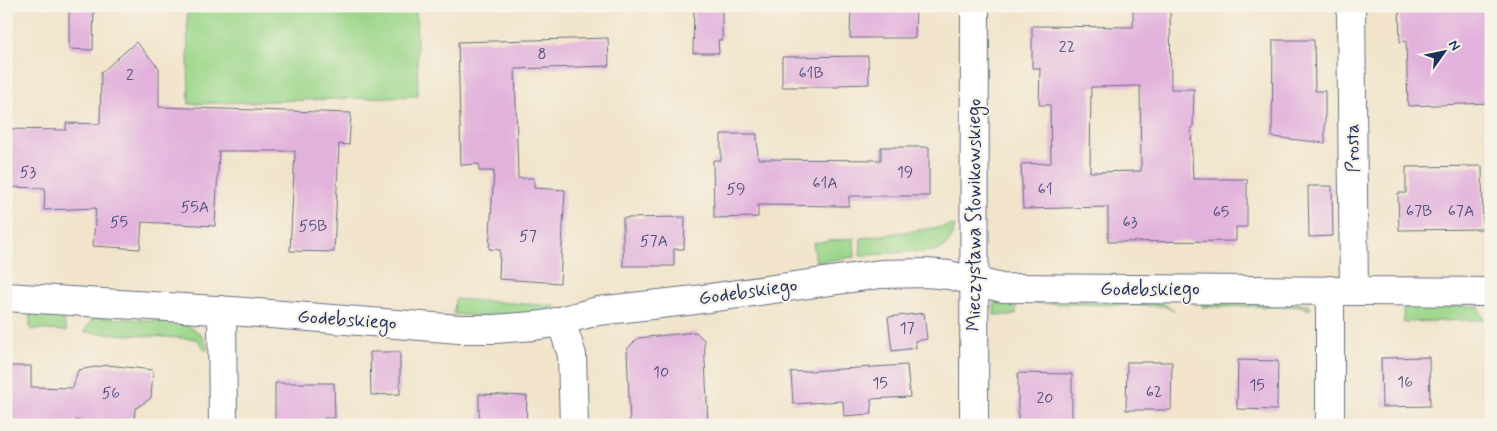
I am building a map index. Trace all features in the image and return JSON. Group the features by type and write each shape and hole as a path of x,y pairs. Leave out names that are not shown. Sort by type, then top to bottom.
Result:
{"street":[{"name":"Mieczysława Słowikowskiego","path":"974,425 975,6"},
{"name":"Prosta","path":"1330,425 1342,290 1350,6"},
{"name":"Godebskiego","path":"6,297 494,329 527,327 561,321 598,311 695,300 881,274 937,273 958,276 1002,288 1491,292"},
{"path":"222,310 223,425"},
{"path":"561,321 572,355 574,425"}],"green space":[{"path":"187,6 416,6 418,96 189,104"},
{"path":"955,225 948,243 943,248 937,250 860,256 861,238"},
{"path":"854,238 855,257 816,262 813,243"},
{"path":"455,299 555,306 554,310 530,313 492,316 466,315 454,314"},
{"path":"995,301 1163,303 1174,311 1164,306 1016,303 1016,315 994,315"},
{"path":"1202,303 1308,304 1311,309 1305,309 1305,306 1202,307"},
{"path":"1406,306 1478,306 1484,320 1404,322 1403,310"},
{"path":"30,312 61,314 67,331 30,329"},
{"path":"94,317 175,322 192,328 200,334 208,349 206,351 197,339 84,332"}],"building":[{"path":"69,6 94,6 93,50 69,49"},
{"path":"694,6 722,6 722,40 718,40 719,53 693,53"},
{"path":"851,6 916,6 915,38 850,38"},
{"path":"1133,6 1170,6 1171,89 1194,89 1193,128 1191,128 1193,179 1247,179 1247,227 1236,227 1236,241 1108,242 1108,207 1023,209 1021,164 1051,163 1050,105 1039,105 1040,68 1032,68 1032,26 1133,27","holes":["1140,86 1141,171 1090,172 1091,87"]},
{"path":"1399,6 1491,6 1491,103 1408,106 1406,41 1400,42"},
{"path":"608,38 609,66 515,69 518,178 534,178 534,188 565,190 560,283 499,279 500,250 489,249 494,171 479,171 479,164 461,165 458,42"},
{"path":"1273,40 1314,40 1315,91 1325,91 1325,143 1272,137"},
{"path":"136,42 159,68 159,107 351,113 349,145 339,144 334,252 290,251 295,151 219,151 215,226 142,222 140,249 93,246 96,208 44,210 45,188 6,187 6,129 66,130 66,123 100,124 101,73"},
{"path":"868,56 869,84 839,85 839,87 782,87 782,57"},
{"path":"721,134 757,134 758,159 881,160 881,147 929,147 929,196 849,196 849,206 758,205 758,217 714,218 713,160 721,160"},
{"path":"1482,166 1483,229 1399,230 1398,193 1406,193 1406,167"},
{"path":"1308,186 1332,186 1333,236 1309,237"},
{"path":"685,217 684,249 674,249 674,266 623,266 623,218"},
{"path":"924,313 927,339 915,341 916,348 892,351 888,317"},
{"path":"696,332 704,340 708,422 630,425 627,349 638,338"},
{"path":"370,352 400,352 400,394 371,395"},
{"path":"1429,357 1430,406 1382,407 1381,358"},
{"path":"1238,360 1278,361 1277,410 1237,409"},
{"path":"1127,362 1172,362 1171,410 1126,410"},
{"path":"108,365 153,370 151,398 135,409 134,424 104,424 75,420 75,425 6,425 6,366 31,366 31,387 73,388 78,370"},
{"path":"907,365 910,397 871,399 872,414 844,416 843,401 793,404 791,372"},
{"path":"1018,373 1072,374 1072,422 1018,422"},
{"path":"275,383 334,383 335,418 324,418 324,425 275,425"},
{"path":"479,394 527,396 526,425 479,425"}]}
